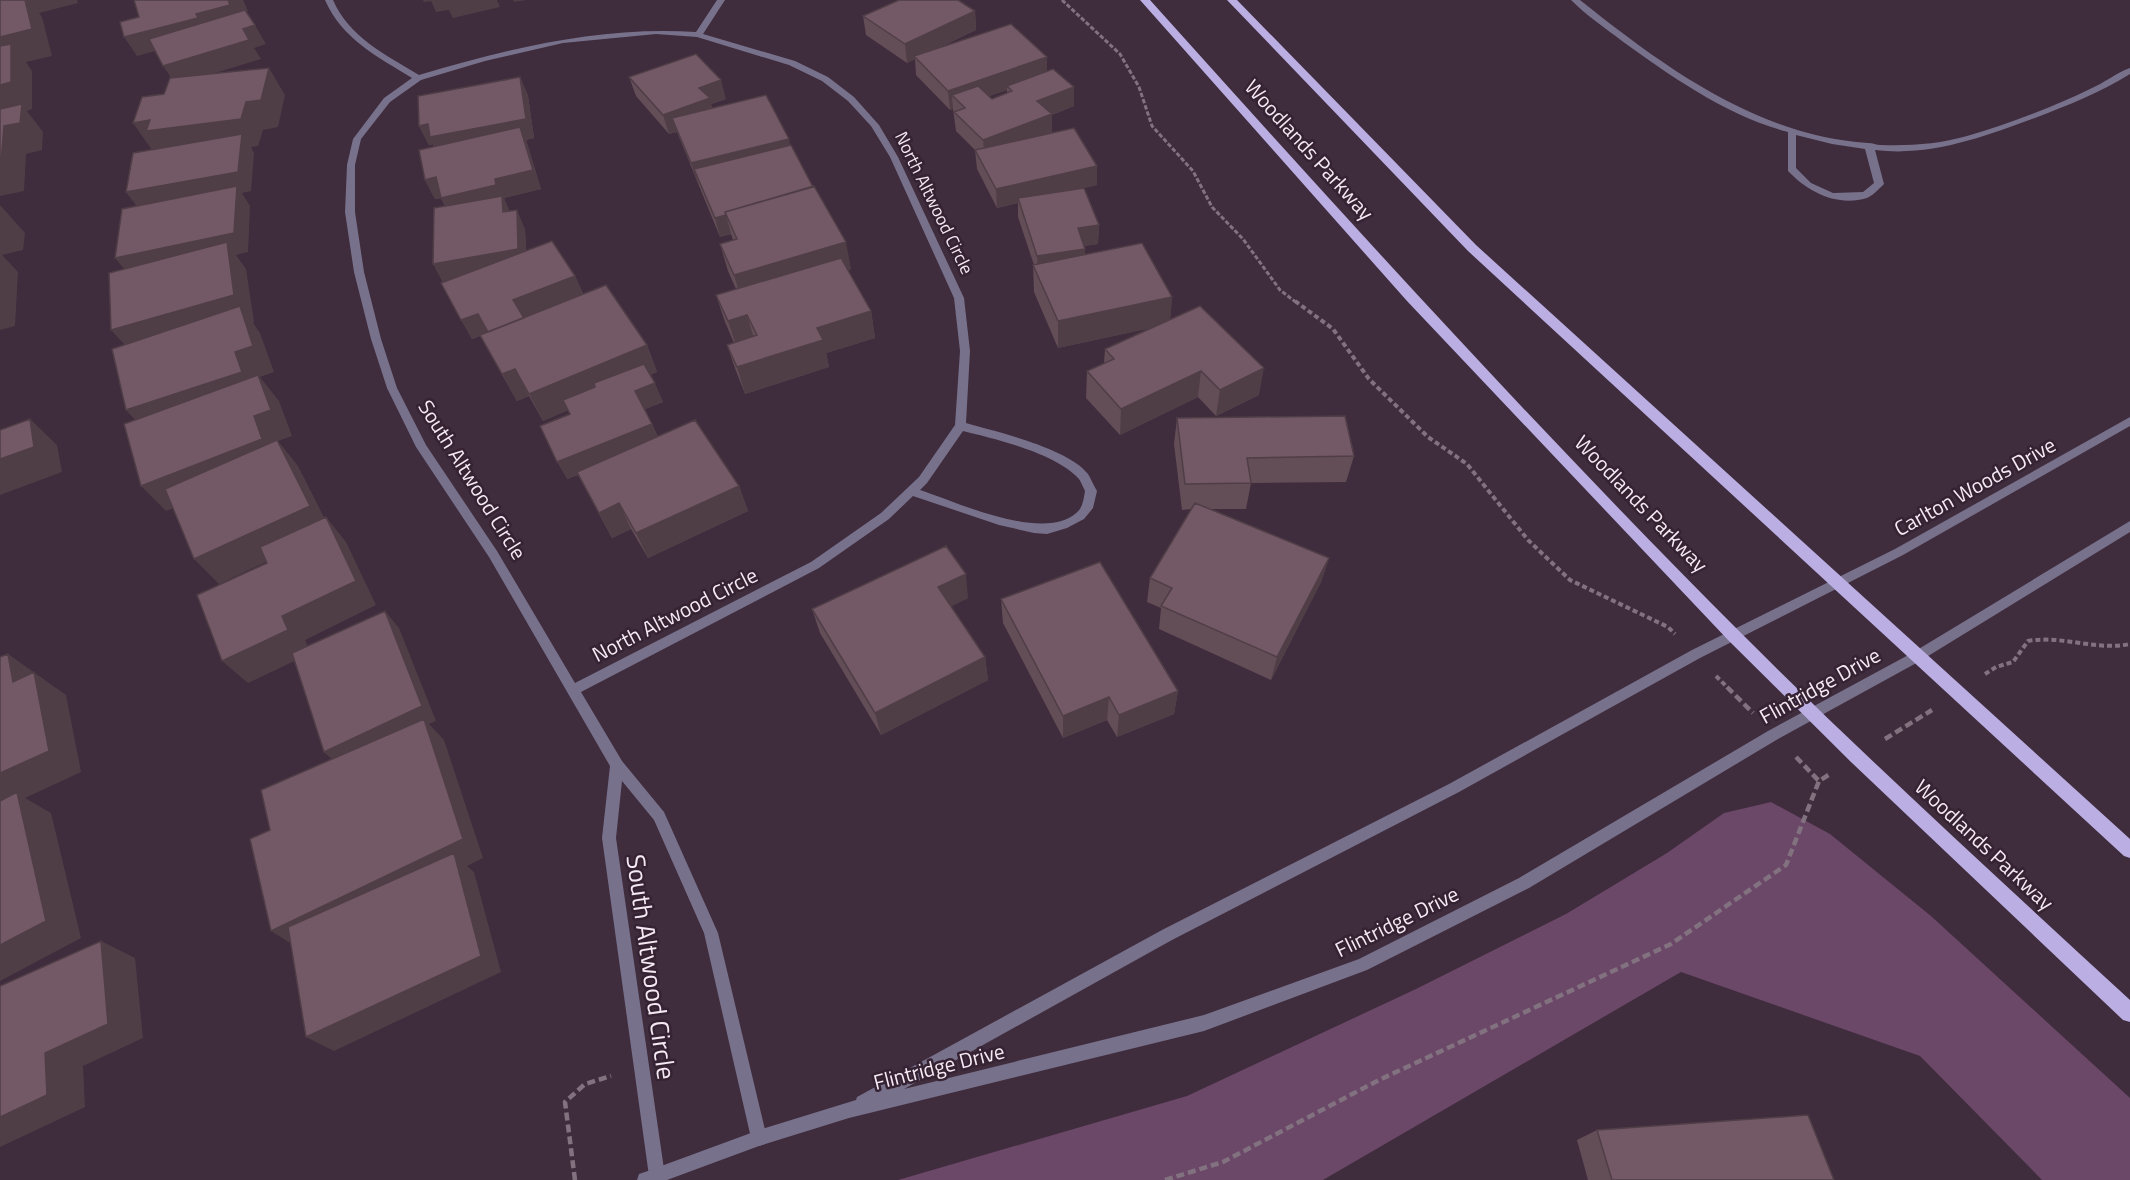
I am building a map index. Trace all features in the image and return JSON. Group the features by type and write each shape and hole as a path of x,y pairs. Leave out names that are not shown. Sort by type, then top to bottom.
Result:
{"main road":[{"name":"Woodlands Parkway","path":"1145,0 1411,298 1734,636 1857,757 2130,1013"},
{"path":"1232,0 1472,248 1916,657 2130,850"}],"street":[{"path":"329,0 331,8 351,32 418,78"},
{"path":"698,34 722,0"},
{"path":"1575,0 1649,59 1695,89 1731,108 1792,130 1869,145 1931,146 1980,136 2084,96 2130,70"},
{"name":"North Altwood Circle","path":"418,78 483,59 563,41 656,32 698,34 792,63 825,80 851,99 875,125 894,157 959,298 964,351 960,426 923,480 885,516 815,565 573,690"},
{"name":"South Altwood Circle","path":"418,78 387,100 357,140 351,165 350,212 359,273 376,339 392,388 421,447 493,554 617,765 660,816 711,933 759,1138"},
{"path":"1792,130 1791,169 1806,185 1827,195 1866,195 1879,184 1869,145"},
{"name":"Carlton Woods Drive","path":"1838,584 2130,421"},
{"path":"911,491 1028,528 1049,530 1070,521 1086,509 1090,495 1084,476 1056,456 960,426"},
{"path":"1916,657 2130,526"},
{"name":"Flintridge Drive","path":"849,1110 1167,934 1454,788 1696,654 1838,584"},
{"name":"Flintridge Drive","path":"651,1178 759,1138 849,1110 1203,1023 1362,964 1524,883 1812,712 1916,657"},
{"name":"South Altwood Circle","path":"617,765 609,838 642,1072 651,1178"}],"path":[{"path":"1062,0 1120,54 1139,87 1152,126 1193,171 1212,207 1243,239 1280,290 1333,329 1369,379 1428,437 1467,464 1528,540 1570,580 1668,627 1819,781"},
{"path":"1165,1180 1223,1162 1379,1080 1671,944 1786,865 1819,781 1996,667 2013,662 2028,640 2045,636 2113,649 2130,644"},
{"path":"575,1180 565,1102 573,1091 583,1084 605,1077 642,1072"}],"shaded area":[{"path":"1771,802 1830,834 1931,916 2130,1098 2130,1180 2042,1180 1920,1056 1681,972 1323,1180 898,1180 1187,1096 1416,989 1566,914 1667,853 1724,813"}],"building":[{"path":"0,0 25,0 32,29 0,37"},
{"path":"134,0 228,0 230,5 196,14 198,18 124,37 120,22 139,17"},
{"path":"899,0 958,0 975,11 905,44 863,16"},
{"path":"245,10 255,25 243,29 249,40 163,66 149,39"},
{"path":"1011,24 1047,57 948,91 914,56"},
{"path":"11,44 11,82 0,85 0,46"},
{"path":"696,54 721,80 699,88 710,98 663,115 629,77"},
{"path":"269,68 261,100 246,102 241,119 146,131 150,120 133,123 142,97 164,94 170,78"},
{"path":"1053,69 1074,87 1037,101 1052,114 983,140 954,112 965,108 952,95 978,86 992,99 1012,91 1007,86"},
{"path":"520,77 526,119 430,137 428,124 419,126 418,96"},
{"path":"766,95 789,139 691,163 672,118"},
{"path":"22,104 20,123 4,126 0,164 0,109"},
{"path":"520,127 533,170 495,179 496,185 441,198 436,177 425,180 419,150"},
{"path":"1074,128 1097,166 996,189 975,150"},
{"path":"242,134 238,172 126,192 133,153"},
{"path":"791,145 813,187 725,212 726,215 715,218 694,169"},
{"path":"237,186 234,233 115,258 122,209"},
{"path":"814,186 846,242 734,275 720,244 737,239 725,212"},
{"path":"1084,188 1099,225 1078,228 1085,249 1037,256 1018,198"},
{"path":"502,196 503,212 517,210 518,249 433,264 434,208"},
{"path":"552,241 575,276 513,300 524,318 488,332 478,314 461,320 441,283"},
{"path":"227,242 234,295 111,330 109,273"},
{"path":"1142,243 1172,297 1058,321 1033,265"},
{"path":"841,258 871,311 817,328 823,340 737,367 727,345 757,335 747,315 728,321 716,295"},
{"path":"606,285 647,345 529,394 515,369 502,374 480,335"},
{"path":"240,306 253,346 235,352 242,372 126,410 112,349"},
{"path":"1200,306 1264,368 1220,390 1201,371 1121,409 1087,371 1114,359 1105,349"},
{"path":"644,364 655,383 635,391 652,424 557,462 540,426 570,414 563,400 595,387 594,383"},
{"path":"258,375 271,410 254,416 262,439 141,486 124,424"},
{"path":"1345,416 1354,456 1247,458 1251,483 1185,484 1177,418"},
{"path":"30,419 34,447 0,459 0,430"},
{"path":"695,420 739,486 636,533 619,503 599,513 577,472"},
{"path":"277,440 310,506 194,559 165,489"},
{"path":"1195,503 1329,558 1277,657 1161,606 1172,588 1150,578"},
{"path":"326,517 356,581 282,616 288,630 222,661 197,595 267,563 260,547"},
{"path":"946,546 966,574 938,587 985,657 875,713 812,609"},
{"path":"1100,562 1178,691 1119,715 1109,697 1063,716 1001,599"},
{"path":"385,611 422,706 324,752 292,653"},
{"path":"8,654 13,682 34,672 49,751 0,773 0,657"},
{"path":"424,719 463,839 271,931 250,839 270,830 261,790"},
{"path":"17,792 46,921 0,945 0,801"},
{"path":"454,853 481,956 306,1037 288,927"},
{"path":"101,941 108,1024 45,1053 47,1095 0,1117 0,986"},
{"path":"1808,1115 1834,1180 1612,1180 1597,1130"}]}
